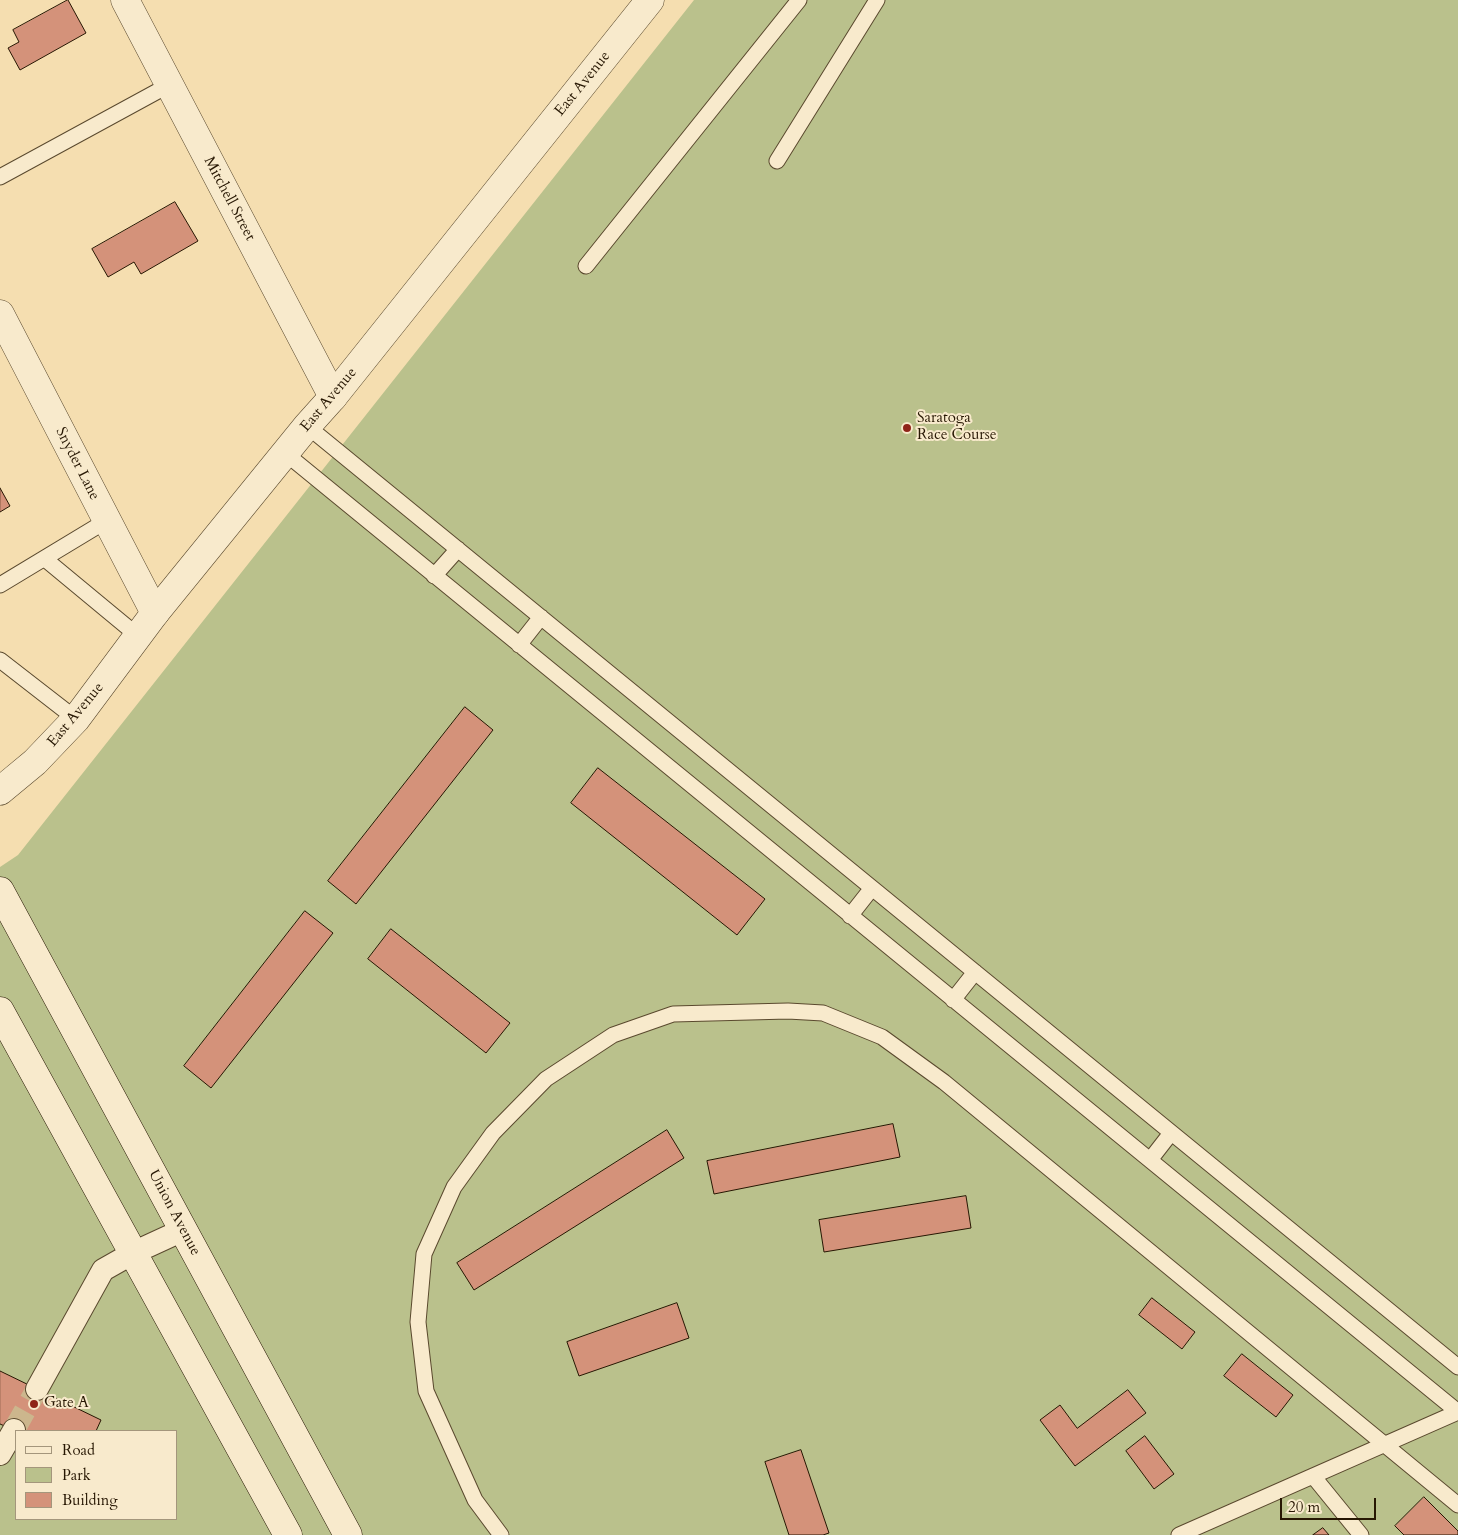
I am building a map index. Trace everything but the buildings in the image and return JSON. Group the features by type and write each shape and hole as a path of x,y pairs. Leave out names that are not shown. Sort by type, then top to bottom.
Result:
{"street":[{"name":"Mitchell Street","path":"125,0 333,397"},
{"name":"East Avenue","path":"0,791 35,762 76,719 155,613 307,426 333,397 650,0"},
{"name":"Snyder Lane","path":"0,314 155,613"},
{"name":"Union Avenue","path":"0,891 348,1535"},
{"path":"0,1011 288,1535"},
{"path":"37,1389 103,1270 183,1230"},
{"path":"0,1454 14,1430"}],"lane":[{"path":"586,266 799,0"},
{"path":"777,160 877,0"},
{"path":"0,177 169,85"},
{"path":"307,426 1458,1367"},
{"path":"285,454 1458,1412 1179,1535"},
{"path":"0,585 106,521"},
{"path":"434,576 458,549"},
{"path":"45,559 138,636"},
{"path":"519,645 541,617"},
{"path":"0,660 76,719"},
{"path":"850,916 872,888"},
{"path":"953,1000 976,972"},
{"path":"502,1535 475,1500 426,1391 418,1322 424,1254 454,1187 493,1133 546,1079 613,1035 673,1014 788,1010 823,1013 882,1036 944,1082 1458,1505"},
{"path":"1150,1160 1172,1133"},
{"path":"1312,1476 1360,1535"}],"green space":[{"name":"Saratoga Race Course","path":"694,0 1458,0 1458,1535 0,1535 0,867 18,855"}],"tunnel":[{"path":"14,1430 37,1389"}],"place":[{"name":"Saratoga Race Course","path":"907,428"},
{"name":"Gate A","path":"34,1404"}]}
